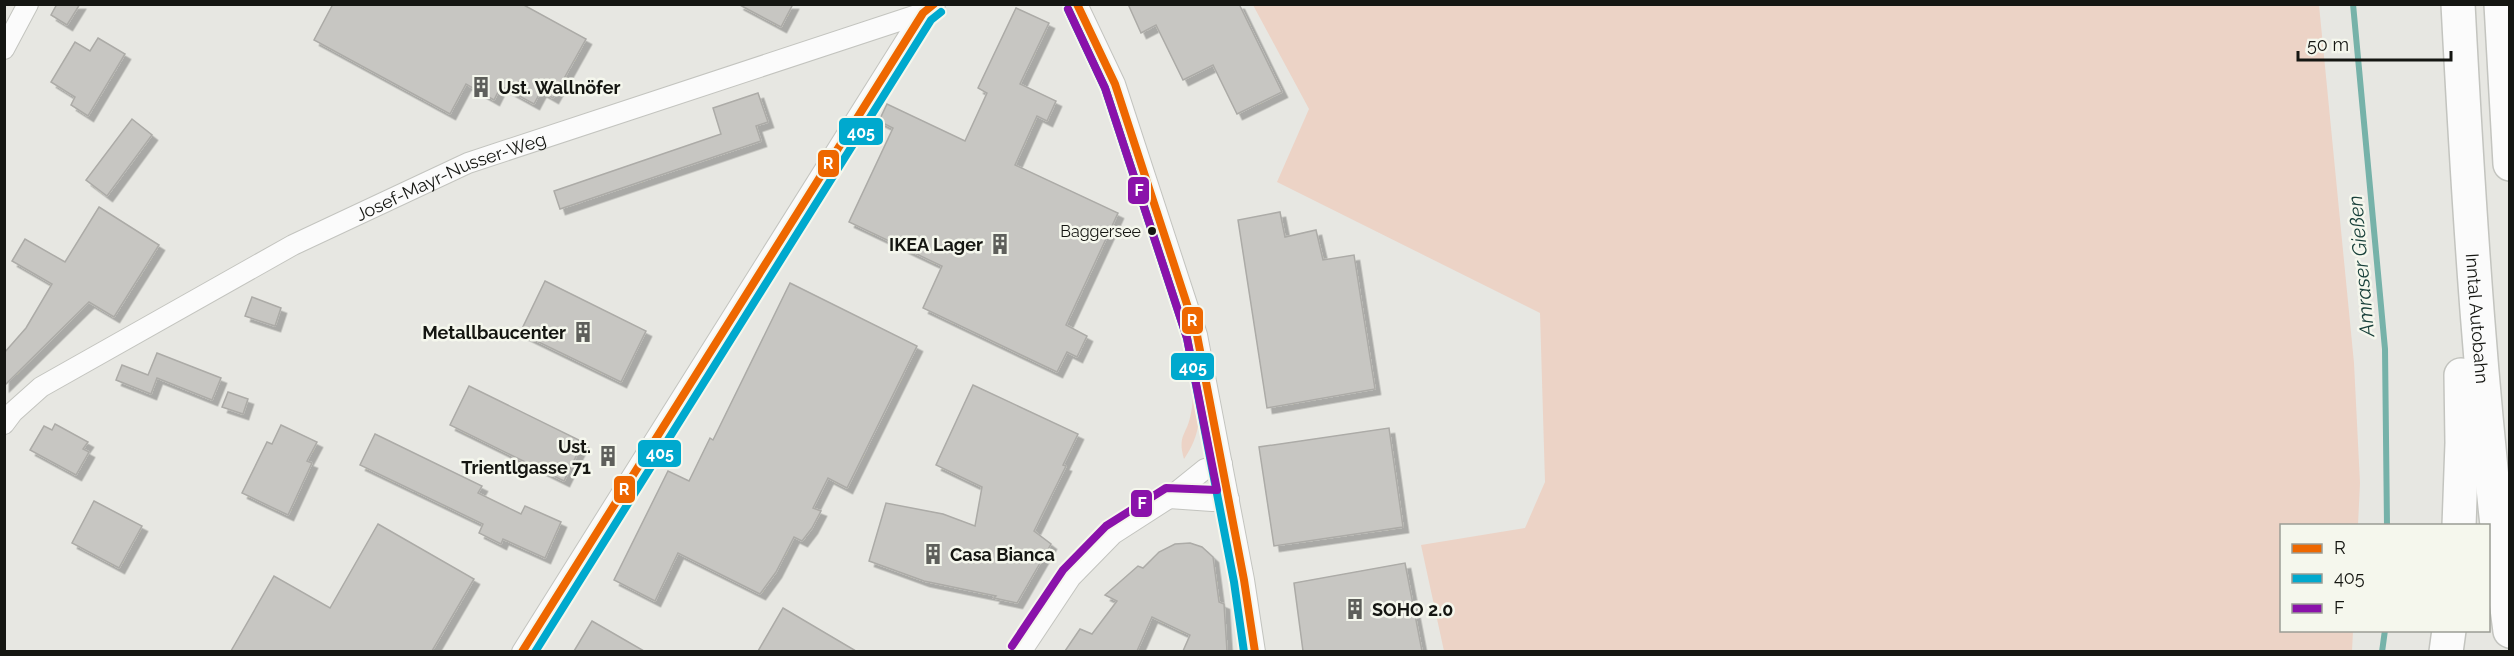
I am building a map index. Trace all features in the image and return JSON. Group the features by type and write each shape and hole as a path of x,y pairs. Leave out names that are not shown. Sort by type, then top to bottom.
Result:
{"highway":[{"name":"Inntal Autobahn","path":"2458,4 2475,297 2495,524 2510,631"},
{"path":"2501,4 2510,164"},
{"path":"2459,524 2462,443 2460,360 2475,297"},
{"path":"2446,651 2449,632"}],"street":[{"path":"4,49 28,4"},
{"path":"1077,4 1115,84 1197,335 1250,611 1255,651"},
{"path":"522,651 929,9"},
{"name":"Josef-Mayr-Nusser-Weg","path":"4,424 33,394 61,375 293,245 468,163 929,9"},
{"path":"1021,651 1071,577 1113,534 1169,498 1205,469 1222,464"},
{"path":"1169,498 1212,501 1229,499"}],"shaded area":[{"path":"1253,5 2319,5 2354,363 2360,483 2358,524 2280,524 2280,632 2353,632 2352,651 1444,651 1421,545 1525,528 1545,482 1540,313 1277,182 1309,109"},
{"path":"1187,359 1195,366 1200,414 1195,437 1184,459 1182,440 1193,400"}],"building":[{"path":"57,4 80,4 67,25 51,15"},
{"path":"333,4 522,4 586,39 553,98 541,91 534,104 501,86 494,100 466,84 450,114 314,40"},
{"path":"738,4 793,4 781,27"},
{"path":"1128,4 1239,4 1282,92 1237,114 1213,65 1183,80 1156,25 1141,33"},
{"name":"IKEA Lager","path":"1016,8 1049,23 1020,84 1056,101 1047,121 1037,116 1015,165 1118,213 1066,325 1087,336 1077,357 1067,352 1057,372 923,308 942,266 849,222 893,128 879,121 887,104 965,141 987,93 978,88"},
{"path":"98,38 125,54 88,116 71,105 75,97 51,82 75,42 90,51"},
{"path":"758,93 768,122 756,126 761,141 560,209 554,191 721,134 713,108"},
{"path":"132,119 152,135 107,196 86,180"},
{"path":"99,207 159,245 114,317 89,302 4,386 4,353 26,328 52,284 12,261 25,239 65,262"},
{"path":"1280,212 1285,237 1316,230 1323,260 1354,255 1375,389 1267,408 1238,220"},
{"name":"Metallbaucenter","path":"545,281 646,331 621,382 520,333"},
{"path":"790,283 917,346 847,488 828,478 813,508 821,511 812,528 802,541 794,537 776,572 760,594 678,553 655,601 614,580 668,471 689,481 710,438 713,440"},
{"path":"252,297 281,308 275,326 245,316"},
{"path":"157,353 221,378 212,400 157,378 151,394 116,380 122,365 148,375"},
{"path":"973,385 1078,434 1063,465 1066,466 1034,531 1051,544 1017,603 994,598 996,596 924,581 869,561 886,503 943,514 975,526 982,487 936,465"},
{"path":"469,386 583,442 564,481 450,425"},
{"path":"228,392 248,399 243,414 222,407"},
{"path":"55,424 88,442 83,449 89,452 76,475 30,450 44,426 52,430"},
{"path":"281,425 317,442 307,461 312,463 288,515 242,493 267,442 272,444"},
{"path":"1389,428 1403,527 1274,546 1259,447"},
{"path":"375,434 482,486 478,493 521,514 525,506 561,522 545,558 503,539 501,544 479,533 483,524 360,465"},
{"path":"94,501 142,526 119,568 72,543"},
{"path":"378,524 474,579 432,651 231,651 274,576 330,608"},
{"path":"1190,543 1202,547 1213,557 1219,602 1224,604 1227,651 1183,651 1190,635 1152,617 1137,651 1065,651 1080,629 1092,634 1117,601 1105,595 1138,566 1143,568 1159,552 1175,544"},
{"name":"SOHO 2.0","path":"1405,563 1422,651 1303,651 1294,583"},
{"path":"783,608 856,651 758,651"},
{"path":"592,621 644,651 574,651"}],"waterway":[{"name":"Amraser Gießen","path":"2353,4 2385,349 2387,524"},
{"name":"Amraser Gießen","path":"2382,652 2385,632"}],"transit line":[{"name":"R","path":"522,652 923,13 934,4"},
{"name":"R","path":"1077,4 1115,84 1197,335 1244,580 1255,652"},
{"name":"405","path":"1068,9 1105,88 1187,338 1234,582 1244,652"},
{"name":"F","path":"1012,646 1063,570 1106,526 1166,488 1217,490 1187,338 1105,88 1068,9"},
{"name":"405","path":"535,652 931,20 941,12"}],"place":[{"name":"Ust. Wallnöfer","path":"481,87"},
{"name":"Baggersee","path":"1152,231"},
{"name":"IKEA Lager","path":"1000,244"},
{"name":"Metallbaucenter","path":"583,332"},
{"name":"Ust. Trientlgasse 71","path":"608,456"},
{"name":"Casa Bianca","path":"933,554"},
{"name":"SOHO 2.0","path":"1355,609"}]}
